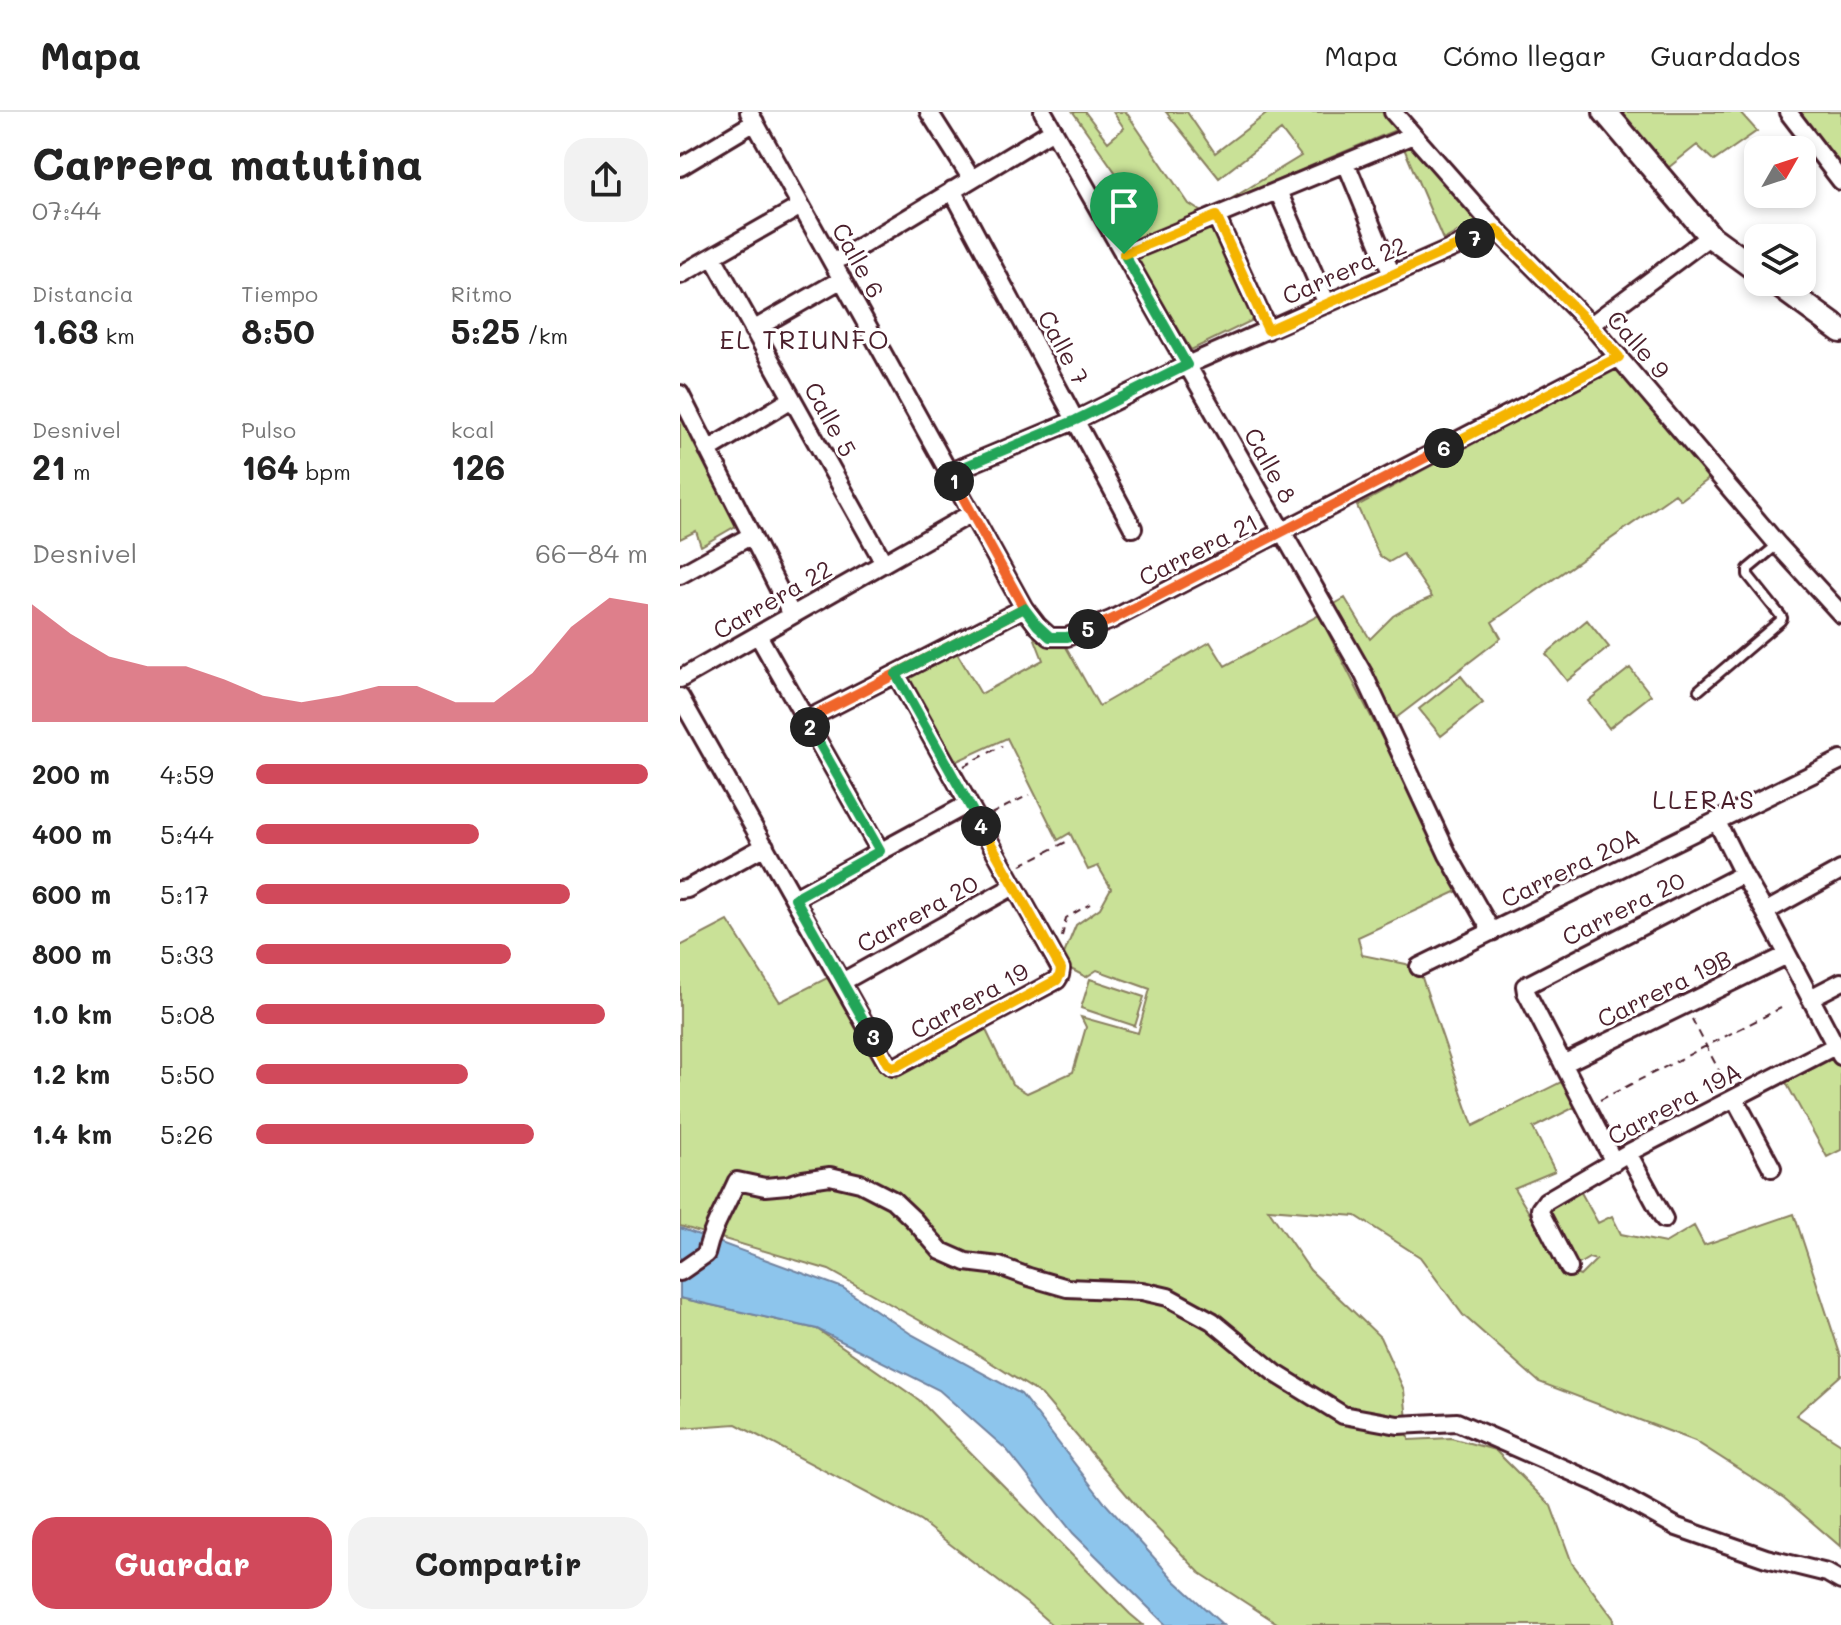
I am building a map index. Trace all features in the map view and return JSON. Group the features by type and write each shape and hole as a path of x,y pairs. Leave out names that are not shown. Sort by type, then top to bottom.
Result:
{"street":[{"path":"929,112 971,178"},
{"name":"Calle 8","path":"1043,112 1364,675 1448,855 1492,932"},
{"name":"Calle 9","path":"1393,112 1496,229 1591,325 1778,545 1841,614"},
{"path":"1605,112 1710,236 1744,261"},
{"path":"1788,112 1841,181"},
{"path":"680,167 752,117"},
{"name":"Calle 6","path":"752,117 1024,608 1050,637"},
{"path":"833,263 1053,130"},
{"path":"1124,254 1413,135"},
{"path":"1346,163 1392,275"},
{"name":"Calle 7","path":"952,190 1133,528"},
{"path":"1278,191 1327,304"},
{"path":"680,275 801,206"},
{"path":"1216,216 1268,330"},
{"name":"Carrera 22","path":"949,473 1076,420 1187,365 1496,229"},
{"path":"1591,325 1710,236"},
{"name":"Calle 5","path":"713,257 884,563"},
{"path":"753,330 842,279"},
{"path":"1793,296 1840,330"},
{"name":"Carrera 21","path":"1050,637 1067,637 1111,620 1619,357"},
{"path":"680,394 792,615"},
{"path":"708,450 792,399"},
{"name":"Carrera 22","path":"680,679 972,513"},
{"path":"680,575 752,535"},
{"path":"806,720 1024,608"},
{"path":"758,635 880,851"},
{"name":"Carrera 19","path":"842,982 892,1067 1057,980 1060,975 1061,969 896,674"},
{"path":"680,697 842,982"},
{"name":"Carrera 20A","path":"1419,967 1841,760"},
{"path":"795,898 968,804"},
{"path":"1717,822 1838,1051"},
{"path":"680,890 765,846"},
{"path":"1765,912 1841,870"},
{"name":"Carrera 20","path":"1563,1064 1525,986 1743,874"},
{"name":"Carrera 20","path":"842,982 1010,879"},
{"name":"Carrera 19B","path":"1563,1064 1787,955"},
{"path":"1810,998 1841,982"},
{"name":"Carrera 19A","path":"1569,1268 1541,1214 1540,1209 1546,1201 1621,1157 1838,1051"},
{"path":"1563,1064 1586,1107 1664,1219"},
{"path":"1735,1099 1772,1168"},
{"path":"680,1272 706,1254 711,1232 737,1181 765,1187 830,1176 860,1183 893,1200 941,1251 966,1262 999,1266 1067,1288 1142,1291 1168,1297 1212,1321 1275,1373 1343,1415 1398,1425 1457,1422 1599,1484 1677,1527 1766,1558 1827,1573 1841,1581"}],"lane":[{"path":"1699,690 1782,618 1748,575 1748,569 1778,545"}],"path":[{"path":"951,773 1002,746"},
{"path":"978,821 1029,795"},
{"path":"1010,879 1066,842"},
{"path":"1052,956 1065,932 1066,918 1090,904"},
{"path":"1685,1005 1735,1099"},
{"path":"1586,1107 1781,1008"}],"green space":[{"path":"1073,112 1085,112 1108,142 1124,128 1113,112 1126,112 1189,204 1203,213 1124,245 1099,190 1120,179"},
{"path":"1166,112 1187,112 1215,153 1269,112 1382,112 1398,129 1226,202 1301,156 1281,130 1219,178"},
{"path":"1613,112 1740,112 1757,131 1744,136 1744,140 1714,161 1697,145 1668,168"},
{"path":"1797,112 1841,112 1841,165"},
{"path":"1412,145 1477,221 1443,240 1403,146"},
{"path":"1209,225 1257,318 1191,350 1134,255"},
{"path":"1616,365 1710,478 1681,500 1675,494 1492,622 1501,638 1396,718 1331,606 1345,598 1370,639 1393,616 1432,597 1403,554 1389,562 1379,555 1357,506"},
{"path":"680,404 739,524 701,546 696,531 680,539"},
{"path":"1319,615 1460,890 1358,937 1362,955 1406,964 1420,972 1473,1126 1563,1081 1575,1107 1533,1128 1555,1171 1514,1188 1563,1269 1580,1276 1596,1260 1589,1258 1572,1268 1543,1210 1578,1187 1598,1223 1612,1216 1621,1234 1665,1243 1694,1226 1704,1245 1794,1214 1841,1357 1841,1375 1796,1415 1841,1444 1841,1547 1784,1498 1695,1441 1539,1382 1463,1315 1420,1257 1356,1216 1268,1209 1310,1270 1380,1337 1404,1390 1409,1440 1451,1438 1495,1450 1551,1506 1572,1563 1614,1619 1613,1625 1280,1625 1200,1573 1144,1515 1042,1395 960,1343 829,1270 680,1226 680,946 728,921 780,1002 829,977 881,1067 896,1078 985,1028 1012,1084 1027,1093 1073,1072 1086,1027 1081,1017 1138,1033 1150,989 1097,970 1086,977 1065,966 1064,954 1076,925 1100,908 1111,888 1098,866 1088,870 1070,833 1058,840 1007,738 955,762 908,679 957,653 981,694 1043,660 1033,634 1047,644 1066,647 1099,706 1210,642 1225,666"},
{"path":"1587,620 1609,647 1567,681 1546,654"},
{"path":"1630,668 1651,695 1609,728 1588,701"},
{"path":"1461,676 1483,703 1441,736 1419,709"},
{"path":"1090,979 1144,997 1135,1026 1081,1008"},
{"path":"1833,1054 1841,1068 1841,1150 1827,1157 1784,1079"},
{"path":"680,1298 817,1329 919,1400 1143,1625 1052,1625 920,1521 736,1424 680,1428"}],"water":[{"path":"680,1228 843,1288 911,1334 1021,1394 1104,1502 1175,1581 1223,1625 1166,1625 1073,1533 1007,1450 939,1390 817,1329 680,1298"}],"district":[{"name":"EL TRIUNFO","path":"805,339"},
{"name":"LLERAS","path":"1704,799"}],"route":[{"path":"1124,254 1187,365 1076,420 949,473 1024,608 806,720 880,851 795,898 892,1067 1057,980 1061,969 896,674 1024,608 1050,637 1067,637 1111,620 1619,357 1496,229 1268,330 1216,216 1124,254"}]}
